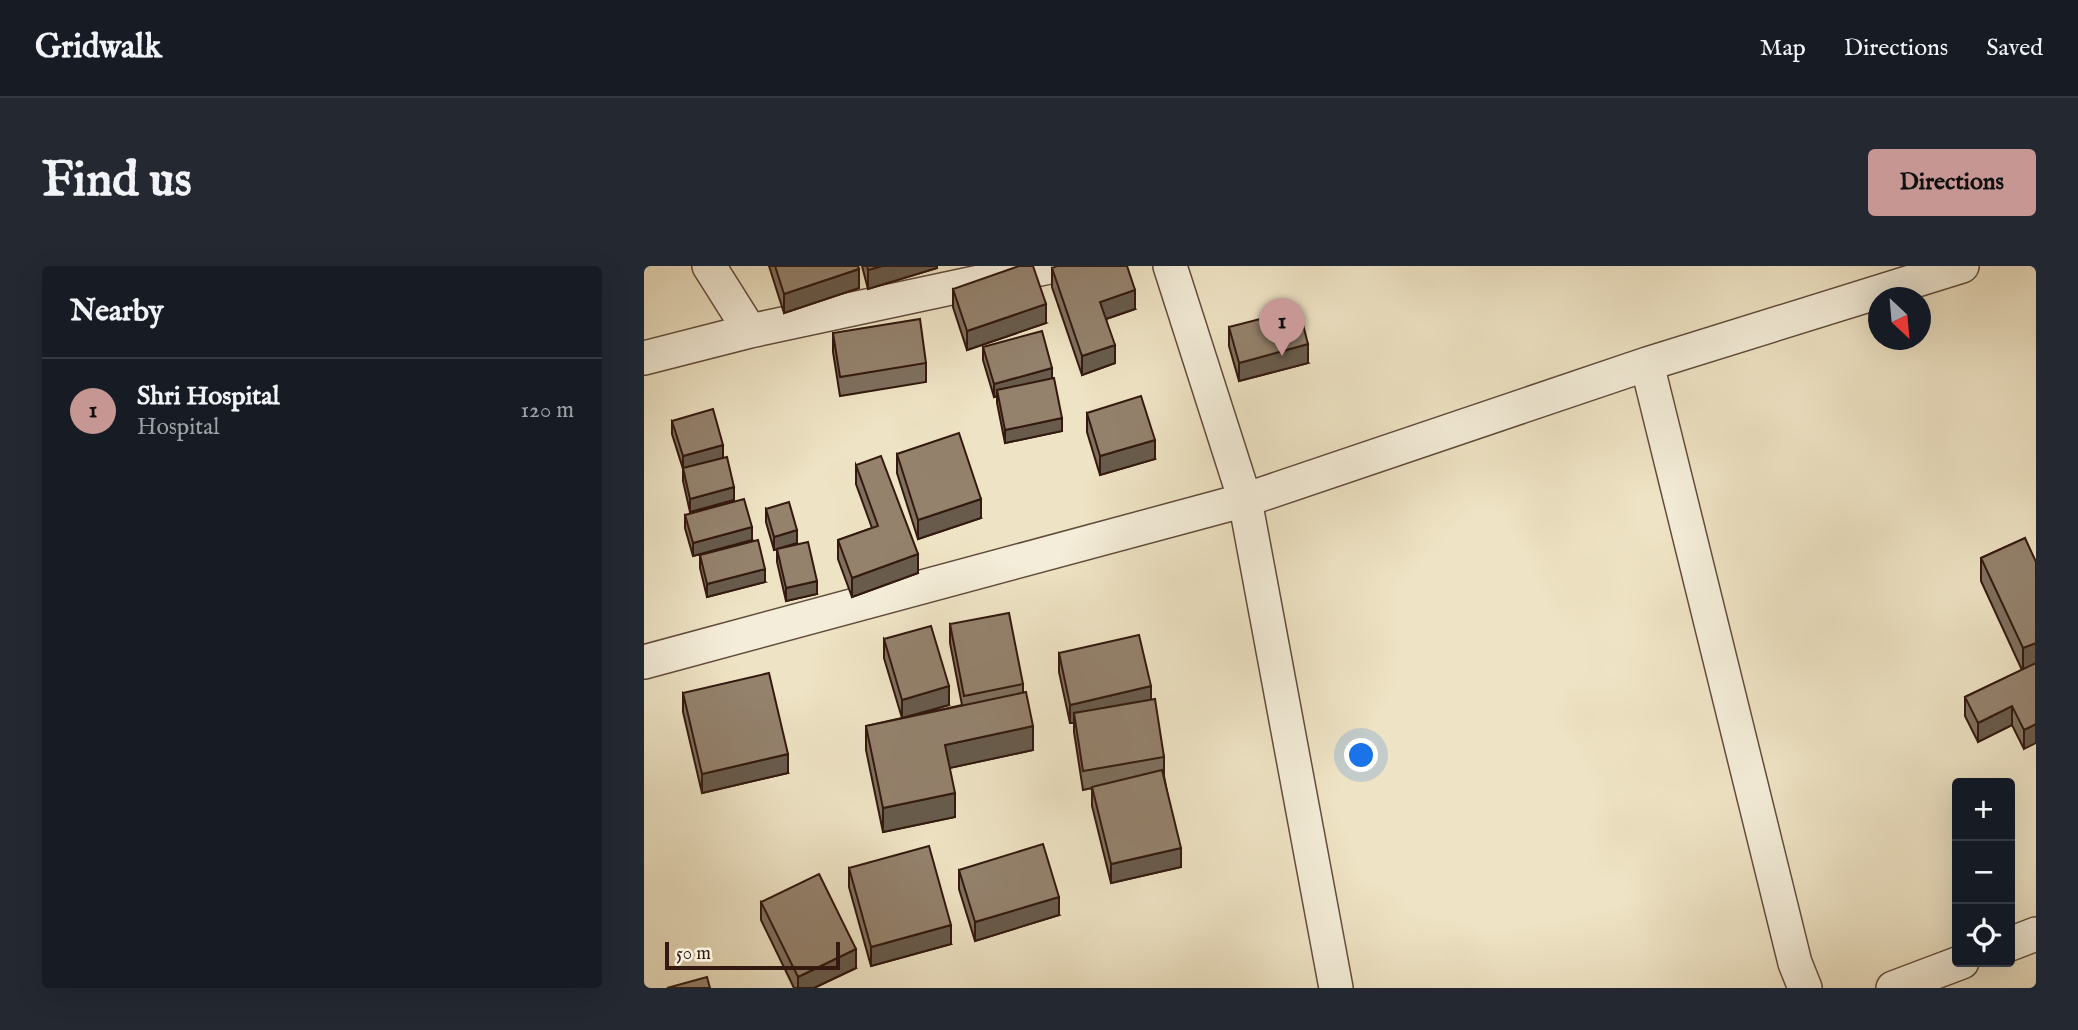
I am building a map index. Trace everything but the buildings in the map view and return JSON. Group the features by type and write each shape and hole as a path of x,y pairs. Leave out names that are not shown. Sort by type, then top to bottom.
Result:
{"street":[{"path":"709,266 750,331"},
{"path":"644,358 750,331 1054,266"},
{"path":"1170,266 1245,500 1336,988"},
{"path":"644,662 1245,500 1647,364 1962,266"},
{"path":"1647,364 1795,963 1805,988"},
{"path":"2015,942 2036,934"},
{"path":"1893,988 1952,966"}],"place":[{"name":"Shri Hospital","path":"1282,356"}]}
